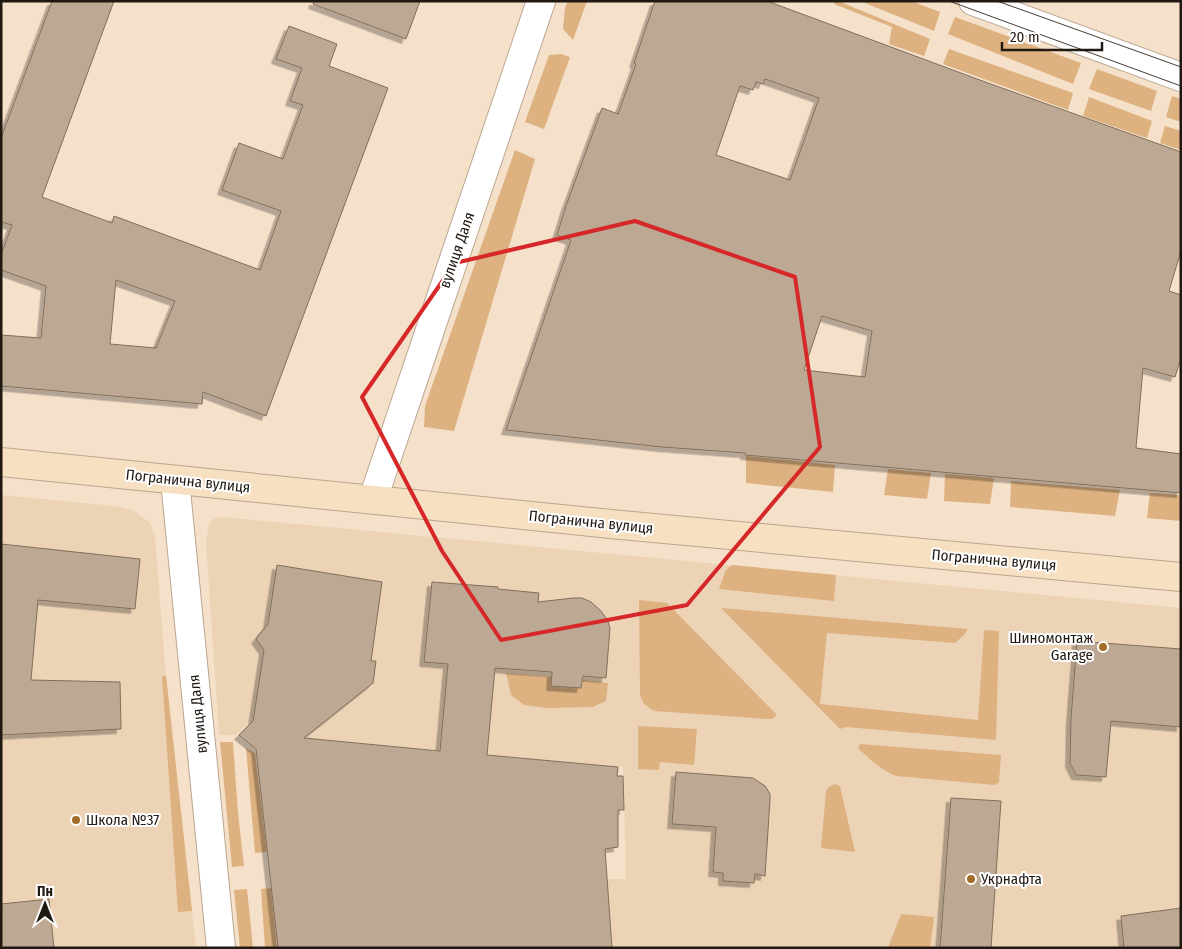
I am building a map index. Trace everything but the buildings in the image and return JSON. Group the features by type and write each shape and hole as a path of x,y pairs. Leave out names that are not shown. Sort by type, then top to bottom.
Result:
{"main road":[{"name":"Погранична вулиця","path":"1,462 621,525 1181,578"}],"street":[{"name":"вулиця Даля","path":"373,499 541,1"},
{"path":"973,1 1181,77"},
{"name":"вулиця Даля","path":"175,480 221,948"}],"highlighted area":[{"path":"635,221 795,277 820,447 687,605 501,640 442,551 362,397 455,263"}],"shaded area":[{"path":"568,1 587,1 573,40 563,29 565,8"},
{"path":"835,1 930,39 924,56 889,44 892,27 834,4"},
{"path":"860,1 911,1 940,12 934,31"},
{"path":"955,17 1081,63 1073,84 948,34"},
{"path":"949,49 1073,93 1068,110 943,64"},
{"path":"561,54 570,57 544,129 525,122 549,55"},
{"path":"1097,69 1157,91 1151,111 1089,89"},
{"path":"1172,96 1181,99 1181,122 1166,117"},
{"path":"1089,97 1152,121 1147,138 1083,116"},
{"path":"1165,126 1181,131 1181,150 1160,143"},
{"path":"515,150 535,159 454,431 424,427 425,406"},
{"path":"746,456 835,465 833,492 746,483"},
{"path":"888,469 931,473 927,499 884,495"},
{"path":"945,474 994,478 990,504 944,501"},
{"path":"1011,481 1120,490 1115,516 1010,507"},
{"path":"1150,493 1181,495 1181,521 1147,518"},
{"path":"1,495 116,506 133,510 150,523 155,537 166,676 196,948 1,948"},
{"path":"223,517 1181,608 1181,948 572,948 565,879 626,879 623,767 275,735 254,718 236,735 219,735 206,543 209,524 215,518"},
{"path":"732,565 836,575 834,601 719,589 726,570"},
{"path":"639,600 667,603 777,715 772,719 767,719 654,711 644,704 640,695"},
{"path":"721,608 968,629 955,643 827,633 820,704 978,720 984,630 999,631 996,740 846,727 840,729"},
{"path":"506,673 552,677 551,686 581,688 582,680 608,683 606,701 593,707 548,708 524,705 511,695"},
{"path":"162,676 166,676 192,911 178,912"},
{"path":"638,726 697,729 694,765 660,762 659,770 638,769"},
{"path":"220,742 233,742 244,866 232,867"},
{"path":"860,744 1001,755 999,782 995,785 896,776 885,771 871,760 858,748"},
{"path":"246,748 255,753 267,852 255,853"},
{"path":"835,784 840,786 855,852 821,848 826,791"},
{"path":"271,888 277,948 265,948 261,889"},
{"path":"247,889 253,948 240,948 234,890"},
{"path":"901,914 934,917 930,948 888,948"}],"tram line":[{"path":"949,1 1181,86"},
{"path":"997,1 1181,67"}],"place":[{"name":"Шиномонтаж Garage","path":"1103,647"},
{"name":"Школа №37","path":"76,820"},
{"name":"Укрнафта","path":"971,879"}]}
